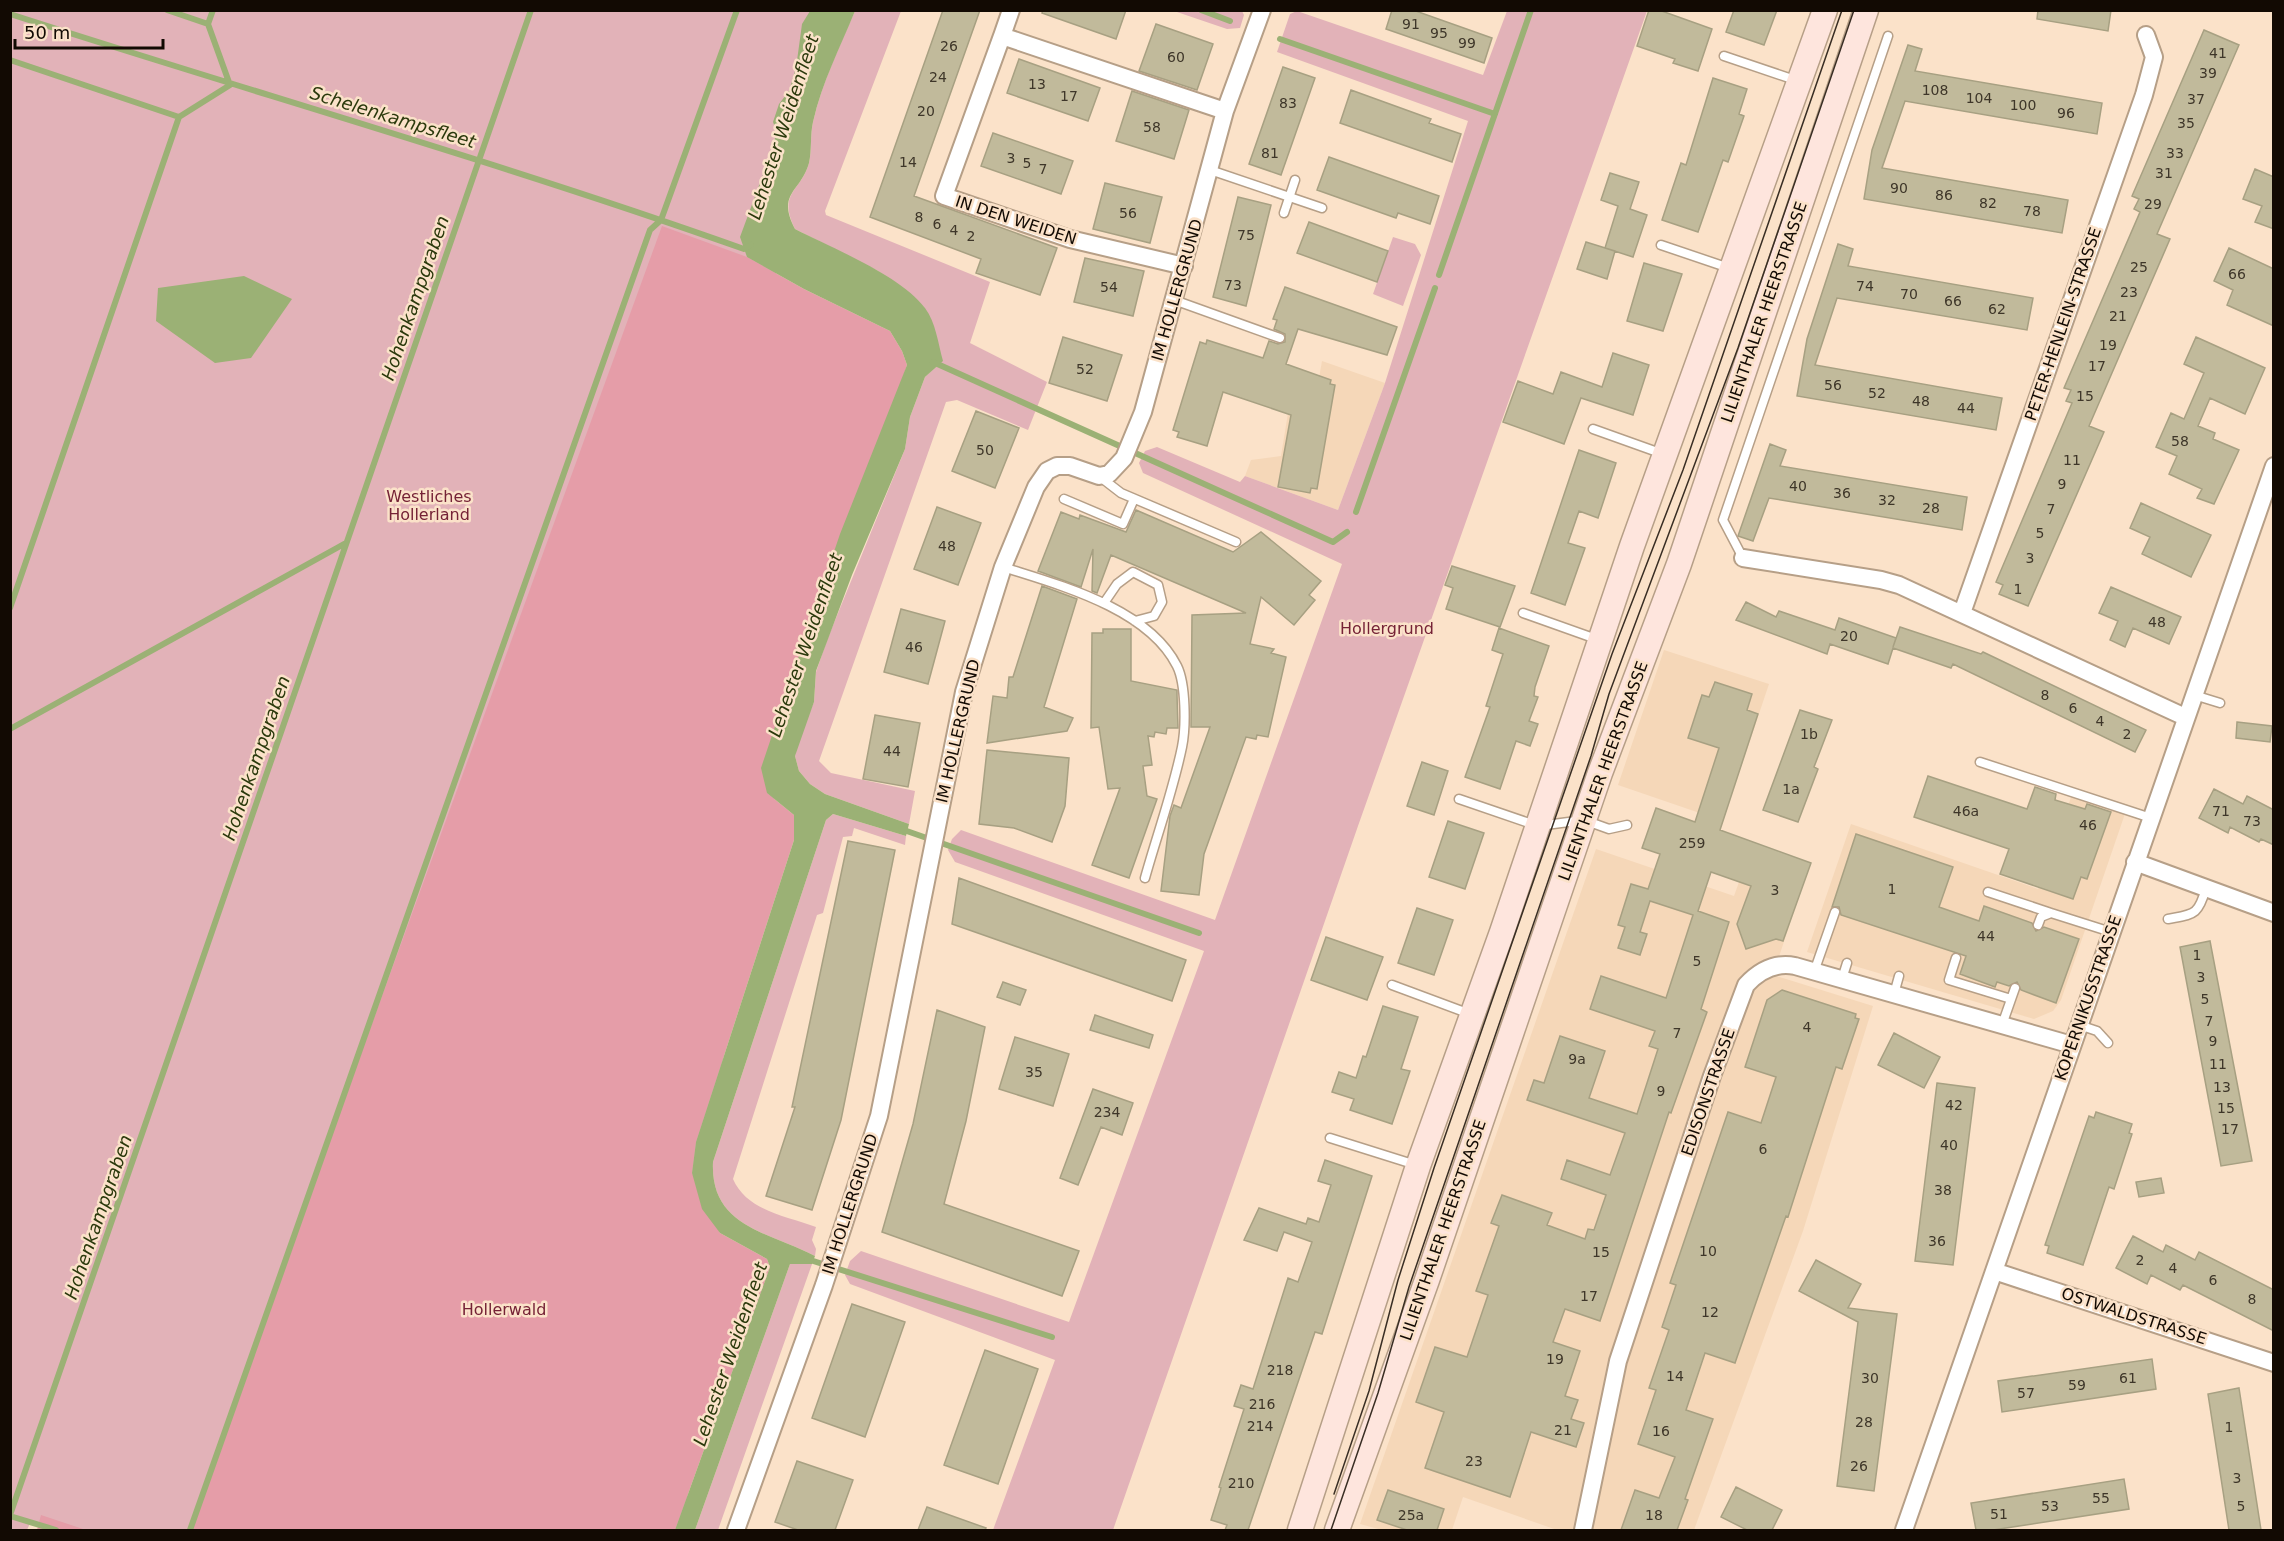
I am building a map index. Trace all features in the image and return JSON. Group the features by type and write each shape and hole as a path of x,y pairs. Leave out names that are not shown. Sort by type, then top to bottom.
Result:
{"main road":[{"path":"1300,1530 1418,1166 1665,455 1825,10"},
{"name":"LILIENTHALER HEERSTRASSE","path":"1337,1530 1427,1280 1584,820 1679,564 1866,10"}],"street":[{"name":"IN DEN WEIDEN","path":"1011,10 944,196 1070,239 1184,266"},
{"name":"IM HOLLERGRUND","path":"736,1530 827,1274 879,1116 963,692 1003,567 1036,487 1047,471 1057,466 1070,466 1099,476 1109,474 1124,458 1143,412 1225,111 1262,10"},
{"name":"PETER-HENLEIN-STRASSE","path":"1962,613 2144,95 2154,57 2146,35"},
{"path":"1002,36 1225,111"},
{"name":"KOPERNIKUSSTRASSE","path":"1904,1530 2193,694 2267,502 2274,466"},
{"path":"1743,558 1881,580 1962,613 2185,717"},
{"path":"2135,862 2274,913"},
{"name":"EDISONSTRASSE","path":"1583,1530 1618,1362 1712,1076 1746,985 1755,975 1782,963 2072,1045"},
{"name":"OSTWALDSTRASSE","path":"1994,1271 2274,1363"}],"lane":[{"path":"1743,558 1723,520 1888,36"},
{"path":"1724,56 1800,81"},
{"path":"1210,170 1322,208"},
{"path":"1284,213 1295,180"},
{"path":"1661,245 1732,268"},
{"path":"1174,300 1280,338"},
{"path":"1593,429 1665,455"},
{"path":"1099,476 1121,493 1236,542"},
{"path":"1064,499 1123,524 1134,499"},
{"path":"1003,567 1104,603 1135,621 1160,644 1177,667 1184,701 1182,745 1145,878"},
{"path":"1104,603 1118,584 1133,572 1158,585 1162,602 1154,616 1135,621"},
{"path":"1523,613 1601,640"},
{"path":"2193,694 2220,703"},
{"path":"1980,762 2151,818"},
{"path":"1458,799 1538,826 1584,820 1610,829 1627,825"},
{"path":"2168,920 2193,915 2199,910 2206,888"},
{"path":"1988,892 2111,932"},
{"path":"1814,972 1834,912"},
{"path":"2038,925 2041,916 2051,913"},
{"path":"1956,958 1949,980 2011,999"},
{"path":"1842,979 1847,963"},
{"path":"1894,994 1899,976"},
{"path":"1392,985 1472,1015"},
{"path":"2002,1025 2015,988"},
{"path":"2079,1025 2097,1031 2108,1043"},
{"path":"1330,1138 1418,1166"}],"shaded area":[{"path":"1322,361 1385,383 1338,510 1245,476 1251,460 1281,456 1288,413 1312,417"},
{"path":"1664,650 1769,684 1723,821 1618,785"},
{"path":"2074,789 2128,805 2061,1000 2053,1011 2034,1019 1807,952 1851,824 2038,889"},
{"path":"1596,849 1734,896 1739,882 1797,902 1773,975 1873,1006 1803,1231 1694,1530 1557,1530 1463,1497 1452,1530 1382,1530 1360,1524"}],"green space":[{"name":"Westliches Hollerland","path":"10,11 836,11 775,179 782,758 701,1171 686,1530 61,1530 31,1521 27,1530 11,1530"},
{"path":"855,11 901,11 825,211 826,215 990,282 970,343 1047,382 1028,430 957,400 946,402 819,761 831,773 915,791 909,824 825,794 810,784 799,771 795,756 797,742 814,702 816,672 827,640 905,449 910,417 925,377 939,364 924,307 878,271 795,229 790,217 789,200 809,163 812,127 821,93"},
{"path":"1174,11 1242,11 1244,15 1240,28 1227,29"},
{"name":"Hollergrund","path":"1297,11 1483,75 1507,11 1647,11 1358,826 1113,1530 993,1530 1055,1360 850,1284 845,1275 850,1261 861,1251 1069,1322 1204,951 955,862 948,850 952,839 961,830 1215,920 1342,564 1143,473 1139,463 1145,451 1157,447 1240,482 1245,476 1338,510 1385,383 1468,121 1277,52 1290,14"},
{"name":"Hollerwald","path":"662,226 747,257 804,289 890,331 907,365 767,793 794,815 794,840 696,1142 692,1173 720,1233 767,1259 770,1267 675,1530 188,1530"},
{"path":"1393,237 1415,244 1421,255 1403,306 1373,294"},
{"path":"833,814 906,836 905,845 854,828 852,836 843,837 823,913 817,915 733,1179 739,1190 768,1211 816,1227 812,1240 816,1249 815,1256 762,1233 732,1214 721,1201 715,1184 713,1162 826,820"},
{"path":"790,1264 812,1264 718,1530 695,1530"},
{"path":"41,1515 86,1530 37,1530"}],"water":[{"name":"Lehester Weidenfleet","path":"810,11 855,11 821,93 812,127 809,163 789,200 790,217 795,229 864,263 914,296 932,320 943,361 925,377 910,417 905,449 852,575 816,671 814,702 795,756 799,771 810,784 825,794 909,824 906,836 833,814 826,820 713,1162 715,1184 721,1201 732,1214 762,1233 815,1256 812,1264 790,1264 695,1530 675,1530 770,1267 767,1259 720,1233 702,1209 692,1173 696,1142 794,840 794,815 767,793 761,768 840,534 907,365 890,331 804,289 747,257 740,237 774,145 776,130 773,122 779,104 789,91 796,68 802,24"},
{"path":"244,276 292,299 251,358 215,363 156,321 158,288"}],"building":[{"path":"943,10 980,10 914,196 1057,248 1040,295 976,273 981,259 870,217"},
{"path":"1043,10 1126,10 1116,39 1042,13"},
{"path":"1392,10 1413,10 1492,38 1484,63 1386,29"},
{"path":"1649,10 1659,10 1712,29 1698,71 1673,63 1675,59 1637,46"},
{"path":"1734,10 1777,10 1764,45 1726,32"},
{"path":"2038,10 2111,10 2108,31 2037,19"},
{"path":"1156,24 1213,44 1197,90 1139,71"},
{"path":"2204,30 2239,45 2157,234 2170,239 2089,426 2104,432 2028,606 1999,594 2003,585 1996,582 2072,403 2066,401 2071,390 2064,388 2140,212 2134,209 2139,199 2132,196"},
{"path":"1908,45 1922,49 1915,71 2102,103 2097,134 1905,101 1882,168 2068,200 2062,233 1864,199 1872,150"},
{"path":"1019,59 1100,88 1088,121 1007,93"},
{"path":"1283,67 1315,78 1281,175 1249,164"},
{"path":"1713,78 1747,89 1739,114 1744,116 1728,162 1723,160 1698,232 1662,220 1681,163 1686,165"},
{"path":"1351,90 1431,119 1429,123 1461,134 1452,162 1340,123"},
{"path":"1132,91 1189,110 1174,159 1116,141"},
{"path":"993,133 1073,161 1061,194 981,166"},
{"path":"1329,157 1439,196 1430,224 1398,213 1396,218 1317,190"},
{"path":"2255,169 2274,177 2274,229 2255,222 2262,206 2243,199"},
{"path":"1610,173 1639,182 1630,209 1647,215 1633,257 1605,248 1618,206 1601,200"},
{"path":"1105,183 1162,197 1150,243 1093,229"},
{"path":"1238,197 1271,205 1246,306 1213,297"},
{"path":"1309,222 1388,251 1377,282 1297,253"},
{"path":"1586,242 1615,251 1607,279 1577,269"},
{"path":"1838,244 1853,249 1848,266 2033,298 2027,330 1837,298 1815,365 2002,398 1996,430 1797,396 1807,339"},
{"path":"2229,248 2274,269 2274,326 2227,305 2233,290 2214,281"},
{"path":"1085,258 1144,271 1133,316 1074,302"},
{"path":"1644,263 1682,274 1663,331 1627,321"},
{"path":"1285,287 1397,327 1387,355 1298,329 1286,364 1331,380 1330,384 1335,385 1317,489 1311,488 1310,493 1278,487 1291,415 1223,392 1207,446 1177,437 1179,432 1173,430 1200,342 1206,344 1207,340 1263,358 1269,341 1278,344 1285,342 1285,334 1274,329 1277,320 1273,319"},
{"path":"1063,337 1122,355 1107,401 1049,383"},
{"path":"2196,337 2265,368 2245,414 2210,398 2198,426 2215,433 2213,439 2239,450 2214,504 2197,498 2202,489 2169,474 2177,456 2156,447 2171,413 2184,419 2204,373 2184,364"},
{"path":"1613,353 1649,365 1633,415 1581,398 1564,444 1503,422 1518,381 1553,394 1561,372 1602,387"},
{"path":"976,411 1019,428 995,488 952,471"},
{"path":"1770,444 1786,450 1780,466 1967,497 1962,530 1769,498 1753,541 1738,536"},
{"path":"1579,450 1616,463 1598,518 1579,511 1568,543 1585,548 1565,605 1531,593"},
{"path":"2141,503 2211,535 2191,577 2142,554 2150,537 2130,528"},
{"path":"937,507 981,523 958,585 914,569"},
{"path":"1136,510 1233,552 1261,532 1321,581 1309,595 1315,600 1294,625 1261,597 1250,644 1274,649 1271,653 1286,657 1268,737 1257,735 1256,739 1246,737 1204,854 1199,895 1161,891 1170,816 1174,805 1181,808 1210,727 1191,727 1192,615 1246,613 1111,555 1097,593 1092,591 1093,549 1081,587 1038,571 1061,512 1079,519 1080,515 1126,532"},
{"path":"1452,566 1515,586 1500,627 1446,609 1453,588 1445,585"},
{"path":"1042,586 1077,599 1044,707 1073,718 1067,731 987,743 993,696 1007,698 1009,677 1013,677"},
{"path":"2111,587 2181,617 2169,644 2133,628 2125,647 2110,640 2118,621 2099,613"},
{"path":"1746,602 1776,617 1779,611 1835,630 1839,618 1896,638 1893,647 1900,627 1981,654 1983,652 2146,730 2135,752 1953,664 1951,668 1893,648 1888,664 1830,644 1827,654 1736,620"},
{"path":"901,609 945,621 928,684 884,672"},
{"path":"1499,628 1549,646 1535,687 1534,696 1538,697 1529,721 1538,724 1530,746 1516,741 1500,789 1465,777 1490,707 1486,706 1503,654 1492,650"},
{"path":"1103,629 1131,629 1131,681 1177,690 1178,728 1167,728 1166,734 1155,732 1154,737 1148,736 1152,765 1143,766 1147,796 1157,799 1129,878 1092,865 1120,788 1108,789 1099,727 1091,728 1092,633 1103,633"},
{"path":"1715,682 1752,694 1747,710 1758,714 1720,830 1811,863 1783,941 1776,939 1746,949 1737,924 1751,886 1711,872 1698,911 1729,922 1701,1009 1707,1012 1671,1113 1669,1112 1600,1321 1565,1309 1553,1342 1580,1351 1565,1396 1578,1400 1571,1419 1584,1423 1576,1447 1531,1432 1510,1497 1425,1468 1444,1412 1416,1402 1435,1347 1467,1357 1488,1295 1476,1291 1499,1226 1491,1223 1502,1195 1552,1213 1547,1225 1585,1239 1588,1229 1594,1230 1606,1195 1561,1179 1567,1160 1610,1175 1625,1133 1527,1100 1534,1080 1544,1083 1560,1036 1605,1051 1589,1098 1637,1114 1658,1049 1649,1046 1655,1031 1590,1009 1601,976 1666,998 1693,915 1650,901 1640,932 1647,934 1640,955 1618,948 1625,927 1618,925 1631,884 1648,889 1660,854 1642,848 1656,808 1695,822 1719,748 1688,738 1702,695 1709,697"},
{"path":"1800,710 1832,720 1814,767 1818,769 1798,822 1763,810"},
{"path":"875,715 920,723 908,787 863,779"},
{"path":"2237,722 2272,726 2270,742 2236,738"},
{"path":"987,750 1069,758 1065,806 1052,842 1014,828 979,824"},
{"path":"1422,762 1448,771 1434,815 1407,806"},
{"path":"1928,776 2027,809 2035,787 2056,794 2055,800 2085,809 2087,804 2111,812 2087,879 2081,877 2073,899 2000,874 2009,849 1914,817"},
{"path":"2214,789 2243,804 2247,796 2274,810 2274,845 2261,839 2259,842 2230,827 2228,833 2199,818"},
{"path":"1448,821 1484,833 1465,889 1429,877"},
{"path":"1856,834 1953,867 1939,907 1979,921 1984,906 2032,923 2036,931 2044,927 2079,939 2056,1003 2021,990 2017,982 2009,986 1997,982 1995,987 1960,974 1966,956 1841,915 1839,907 1832,907"},
{"path":"848,841 895,850 841,1120 812,1210 766,1196 795,1107 792,1107"},
{"path":"959,878 1186,960 1172,1001 952,924"},
{"path":"1417,908 1453,920 1434,975 1398,963"},
{"path":"1326,937 1383,957 1367,1000 1311,980"},
{"path":"2210,941 2252,1161 2221,1166 2180,947"},
{"path":"1003,982 1026,990 1020,1005 997,997"},
{"path":"1782,990 1856,1014 1855,1018 1859,1019 1842,1069 1836,1067 1788,1217 1786,1216 1735,1363 1705,1353 1686,1410 1713,1419 1685,1499 1688,1500 1677,1530 1621,1530 1635,1490 1659,1498 1675,1457 1638,1444 1656,1390 1649,1388 1669,1330 1662,1327 1676,1285 1670,1283 1728,1112 1761,1123 1776,1077 1745,1067 1767,1000"},
{"path":"1383,1006 1418,1017 1401,1069 1410,1071 1392,1124 1350,1110 1354,1099 1332,1092 1339,1072 1356,1078 1363,1056 1366,1057"},
{"path":"937,1010 985,1027 966,1121 944,1204 1079,1251 1062,1296 882,1232 913,1124"},
{"path":"1095,1015 1153,1035 1149,1048 1090,1030"},
{"path":"1894,1033 1940,1057 1924,1088 1878,1065"},
{"path":"1015,1037 1069,1054 1053,1106 999,1089"},
{"path":"1937,1083 1975,1088 1953,1265 1915,1261"},
{"path":"1093,1089 1133,1103 1122,1135 1101,1127 1078,1185 1060,1178"},
{"path":"2096,1112 2132,1124 2129,1133 2132,1134 2114,1189 2109,1187 2083,1265 2047,1253 2049,1246 2045,1245 2089,1116 2094,1118"},
{"path":"1325,1160 1372,1176 1322,1334 1315,1332 1248,1530 1225,1530 1227,1525 1211,1520 1244,1409 1234,1406 1241,1385 1253,1389 1288,1278 1298,1282 1312,1242 1284,1232 1277,1251 1244,1240 1259,1208 1306,1224 1308,1218 1319,1222 1331,1185 1318,1181"},
{"path":"2161,1178 2164,1193 2139,1197 2136,1182"},
{"path":"2133,1236 2163,1252 2166,1245 2195,1260 2199,1252 2274,1290 2274,1331 2183,1285 2180,1290 2151,1275 2147,1284 2116,1268"},
{"path":"1816,1260 1861,1284 1848,1308 1897,1314 1874,1491 1837,1486 1858,1322 1799,1291"},
{"path":"852,1304 905,1322 865,1437 812,1418"},
{"path":"985,1350 1038,1369 998,1484 944,1465"},
{"path":"2152,1359 2156,1389 2002,1412 1998,1381"},
{"path":"2239,1388 2261,1530 2229,1530 2208,1394"},
{"path":"797,1461 853,1480 835,1530 798,1530 775,1522"},
{"path":"2124,1479 2129,1509 1993,1530 1976,1530 1971,1503"},
{"path":"1736,1487 1782,1510 1772,1530 1747,1530 1721,1517"},
{"path":"1388,1490 1444,1509 1437,1530 1407,1530 1377,1520"},
{"path":"927,1507 986,1528 985,1530 918,1530"}],"waterway":[{"path":"167,10 208,24"},
{"path":"10,608 179,117 230,85 208,24 213,10"},
{"name":"Hohenkampgraben","path":"10,1515 531,10"},
{"path":"190,1530 650,230 661,220 737,10"},
{"path":"1201,10 1230,21"},
{"path":"1439,275 1531,10"},
{"name":"Schelenkampsfleet","path":"10,14 562,187 744,249 751,245"},
{"path":"1280,39 1495,114"},
{"path":"10,60 179,117"},
{"path":"1356,512 1435,288"},
{"path":"933,362 1333,542 1347,532"},
{"path":"10,729 344,544"},
{"path":"901,829 1199,933"},
{"path":"807,1259 1052,1337"},
{"name":"Hohenkampgraben","path":"10,1516 56,1530"}],"tram line":[{"path":"1334,1494 1369,1391 1398,1280 1434,1168 1612,654 1683,470 1842,10"},
{"path":"1331,1530 1378,1393 1409,1287 1591,756 1609,694 1738,348 1854,10"}]}
